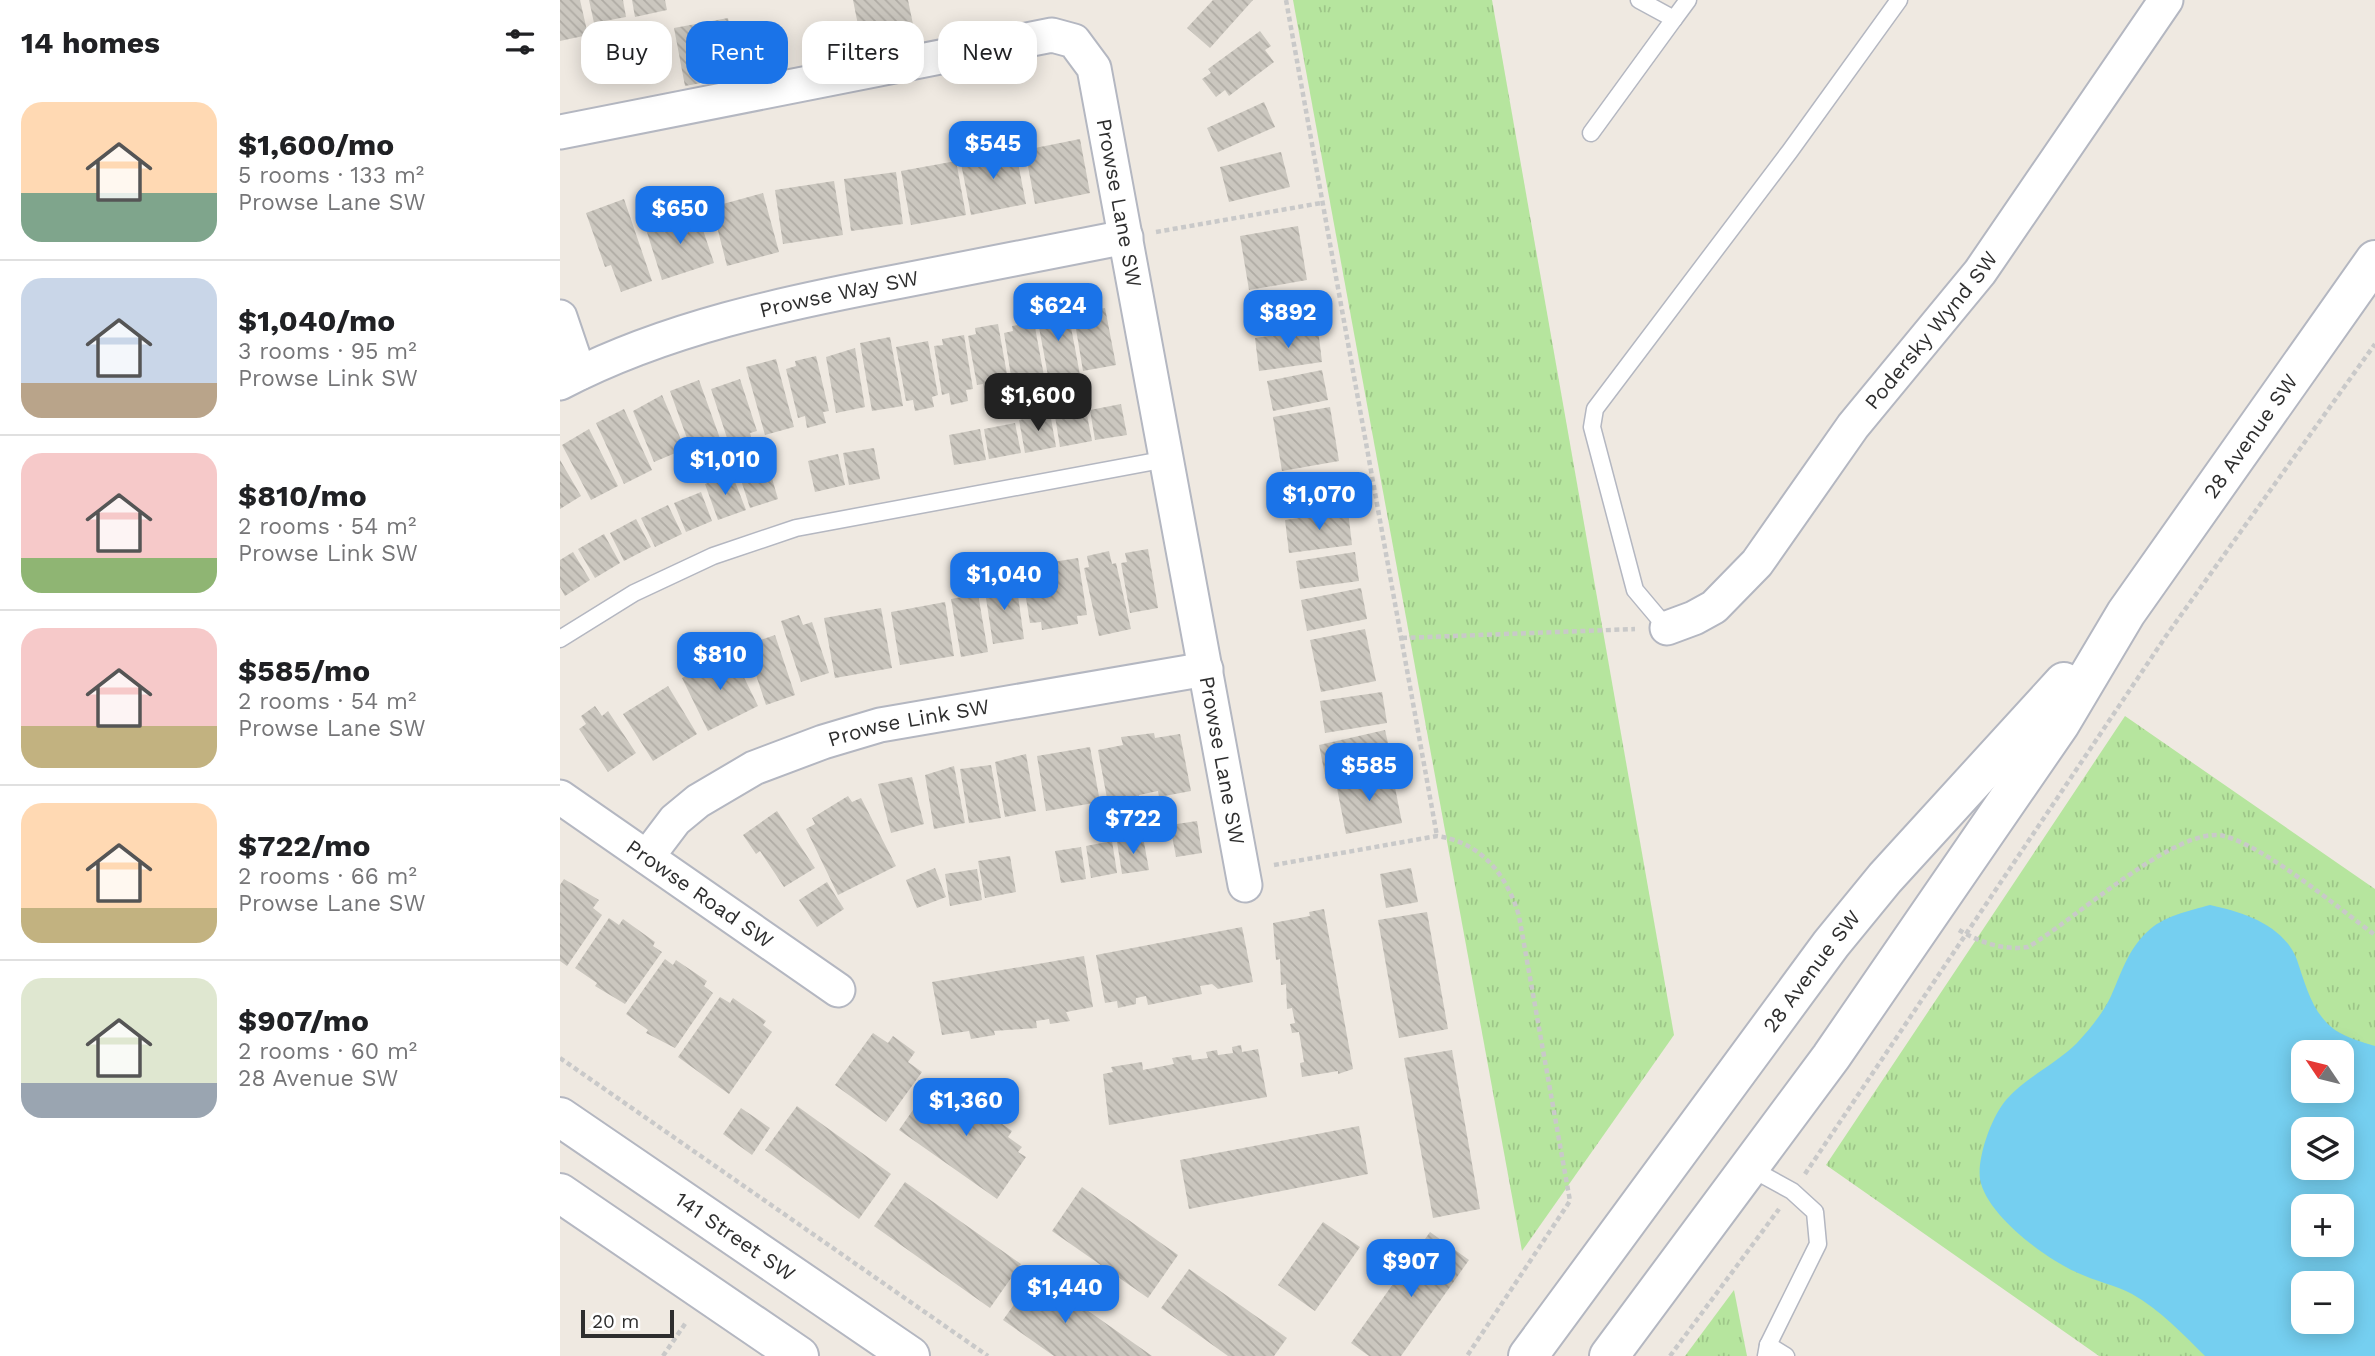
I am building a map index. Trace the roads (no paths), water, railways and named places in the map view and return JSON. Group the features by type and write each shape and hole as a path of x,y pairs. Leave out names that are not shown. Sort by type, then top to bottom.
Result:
{"main road":[{"name":"28 Avenue SW","path":"1609,1356 1831,1057 2052,735 2126,612 2375,260"},
{"name":"28 Avenue SW","path":"1528,1356 1831,944 1885,878 2126,612"},
{"name":"141 Street SW","path":"560,1117 910,1356"},
{"path":"560,1194 799,1356"}],"street":[{"name":"Podersky Wynd SW","path":"1667,628 1714,607 1757,563 1859,418 1980,272 2166,0"},
{"name":"Prowse Lane SW","path":"560,132 1052,35 1074,41 1094,68 1244,878"},
{"name":"Prowse Way SW","path":"570,378 652,344 750,313 833,294 1126,237"},
{"path":"560,317 570,378"},
{"name":"Prowse Link SW","path":"647,857 675,820 698,801 754,768 823,742 880,725 1206,669"},
{"name":"Prowse Road SW","path":"560,797 838,990"}],"lane":[{"path":"1639,0 1674,19"},
{"path":"1591,133 1688,0"},
{"path":"1667,628 1635,590 1592,427 1595,410 1790,151 1899,0"},
{"path":"560,639 634,593 713,556 796,528 1167,458"},
{"path":"1750,1168 1792,1191 1815,1212 1818,1244 1767,1350 1786,1356"}],"water":[{"path":"2210,905 2249,916 2272,929 2291,948 2311,998 2327,1023 2344,1035 2375,1046 2375,1356 2205,1356 2142,1300 2065,1267 2035,1247 2005,1221 1985,1193 1980,1179 1983,1149 2001,1107 2023,1084 2069,1051 2087,1032 2108,1002 2130,954 2140,939 2153,926"}]}
